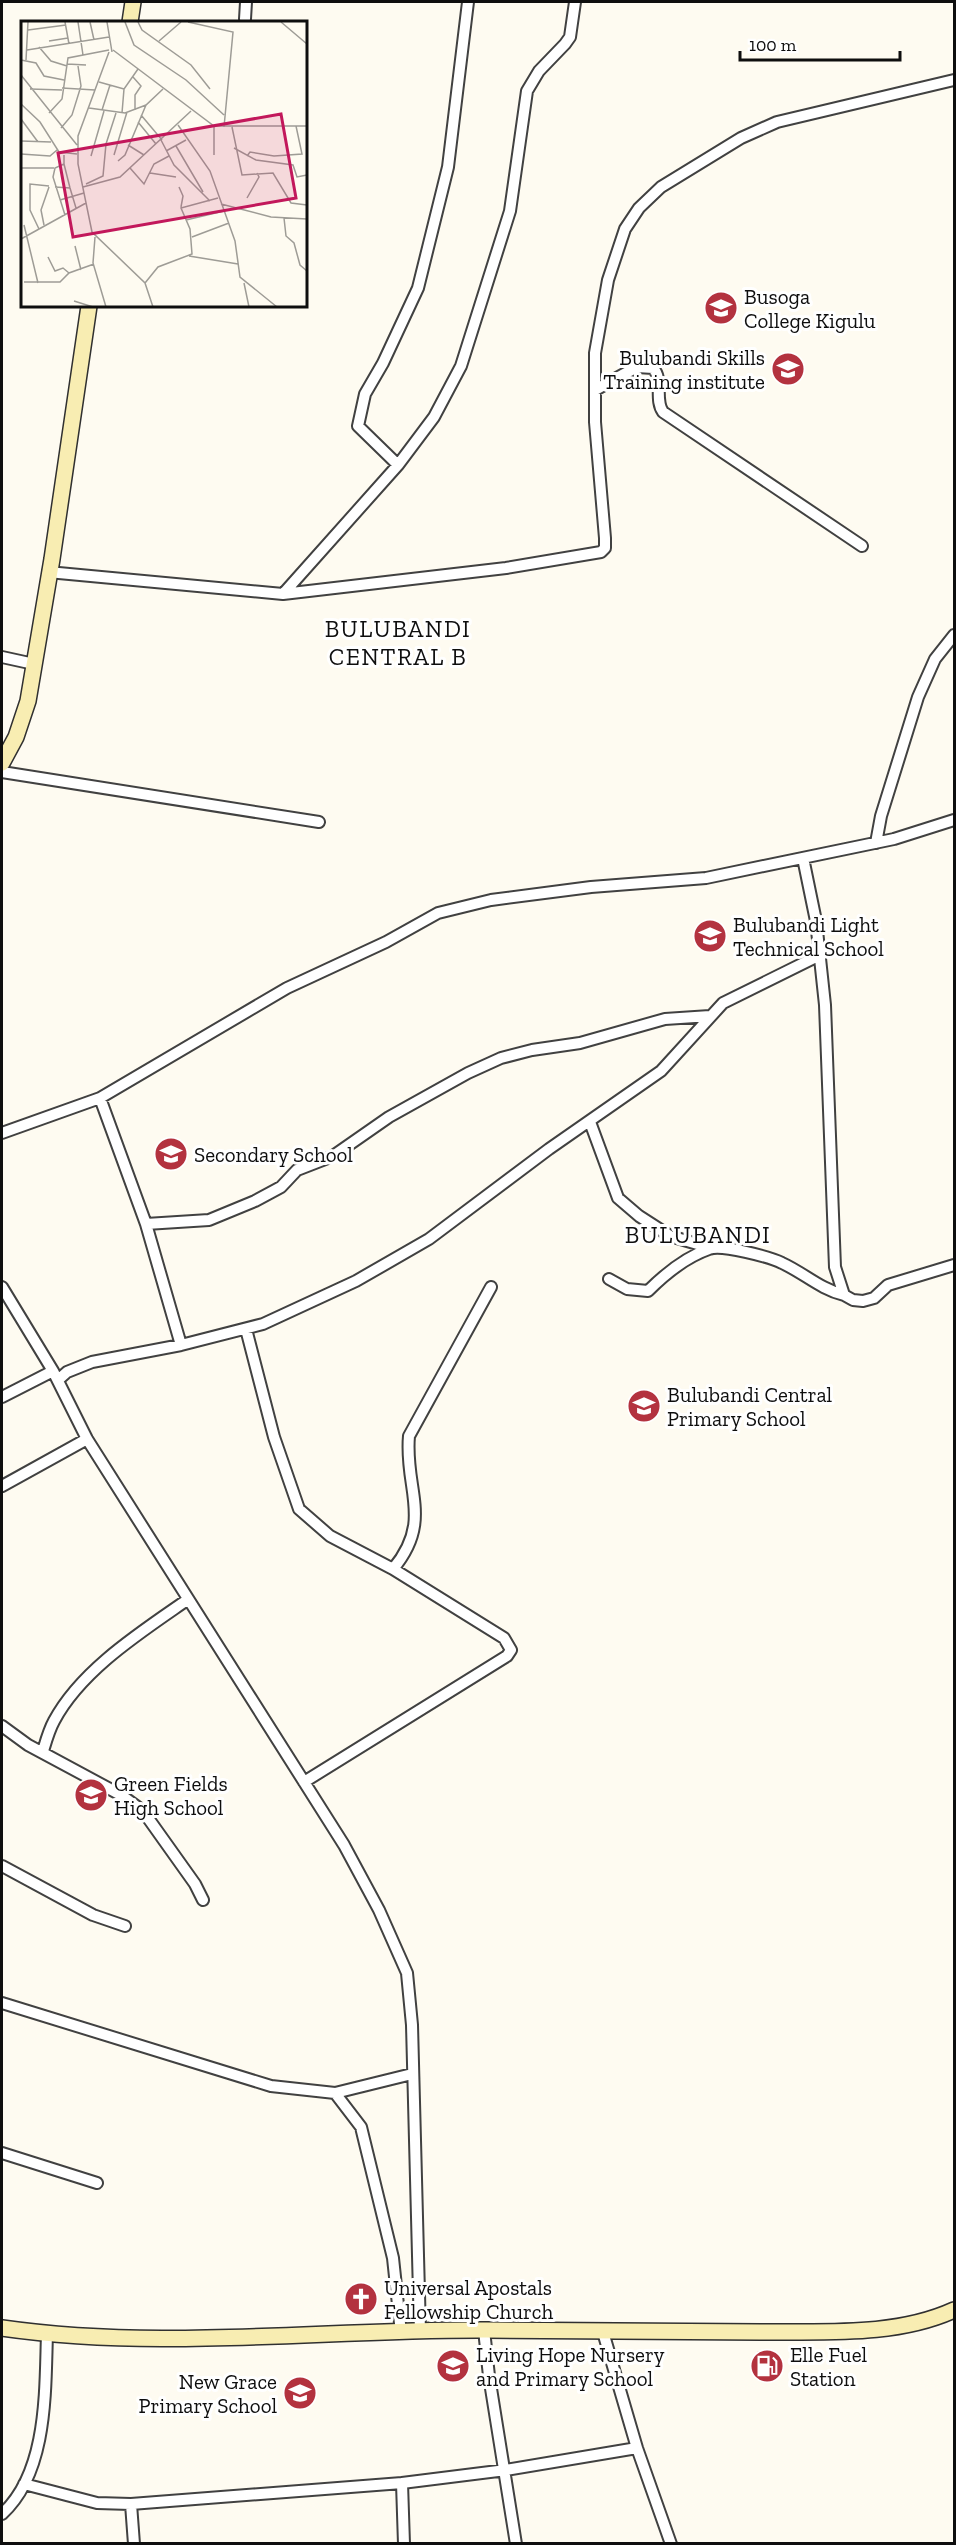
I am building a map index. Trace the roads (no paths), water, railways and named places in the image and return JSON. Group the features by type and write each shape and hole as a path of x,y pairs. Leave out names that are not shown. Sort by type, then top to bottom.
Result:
{"street":[{"path":"130,21 133,2"},
{"path":"245,19 246,2"},
{"path":"398,465 358,426 365,394 383,363 418,288 448,167 468,2"},
{"path":"283,594 398,465 434,417 461,366 510,211 527,91 540,71 570,37 575,2"},
{"path":"48,572 283,594 506,568 601,552 605,548 605,538 595,422 595,353 608,280 625,229 639,208 661,187 741,138 777,122 954,80"},
{"path":"2,763 16,736 28,701 52,559 89,308"},
{"path":"595,390 637,367 654,368 658,373 660,408 663,412 862,546"},
{"path":"876,843 881,816 918,697 935,659 954,635"},
{"path":"2,657 34,664"},
{"path":"2,772 319,822"},
{"path":"2,1133 100,1098 287,988 386,942 438,913 491,900 591,887 706,878 876,843 954,821"},
{"path":"802,858 816,921 825,1005 825,1051 836,1267 844,1295"},
{"path":"2,1397 92,1362 180,1345 263,1324 356,1281 429,1239 549,1149 661,1071 723,1003 820,955"},
{"path":"146,1224 209,1220 255,1201 282,1187 297,1170 333,1155 389,1117 468,1073 501,1058 532,1050 580,1043 665,1019 710,1017"},
{"path":"100,1098 146,1224 180,1345"},
{"path":"590,1122 618,1198 639,1216 670,1236 711,1248 736,1251 781,1262 828,1291 853,1300 874,1298 888,1285 954,1264"},
{"path":"609,1279 627,1289 648,1291 668,1272 711,1248"},
{"path":"2,1287 55,1375 87,1439 359,1873 379,1910 407,1973 412,2025 420,2332"},
{"path":"393,1569 409,1545 415,1525 417,1506 408,1455 410,1436 491,1287"},
{"path":"246,1329 274,1437 299,1509 330,1536 393,1569 504,1638 511,1650 507,1656 457,1689 389,1727 304,1782"},
{"path":"2,1486 87,1439"},
{"path":"43,1751 53,1722 89,1676 134,1636 187,1600"},
{"path":"2,1726 28,1745 43,1751 121,1795 143,1811 204,1900"},
{"path":"2,1866 93,1915 125,1926"},
{"path":"2,2003 271,2086 335,2093 412,2074"},
{"path":"335,2093 361,2127 393,2258 401,2332"},
{"path":"2,2153 97,2183"},
{"path":"2,2328 47,2334 160,2339 484,2330 862,2331 934,2319 954,2310"},
{"path":"484,2330 489,2376 506,2470 516,2544"},
{"path":"603,2332 637,2448 671,2544"},
{"path":"2,2514 24,2484 39,2443 45,2397 47,2334"},
{"path":"24,2484 97,2503 131,2504 402,2482 506,2470 637,2448"},
{"path":"402,2482 404,2544"},
{"path":"131,2504 134,2544"}],"place":[{"name":"Busoga College Kigulu","path":"721,308"},
{"name":"Bulubandi Skills Training institute","path":"788,369"},
{"name":"Bulubandi Light Technical School","path":"710,936"},
{"name":"Secondary School","path":"171,1154"},
{"name":"Bulubandi Central Primary School","path":"644,1406"},
{"name":"Green Fields High School","path":"91,1795"},
{"name":"Universal Apostals Fellowship Church","path":"361,2299"},
{"name":"Living Hope Nursery and Primary School","path":"453,2366"},
{"name":"Elle Fuel Station","path":"767,2366"},
{"name":"New Grace Primary School","path":"300,2393"}],"district":[{"name":"BULUBANDI CENTRAL B","path":"398,642"},
{"name":"BULUBANDI","path":"698,1234"}]}
